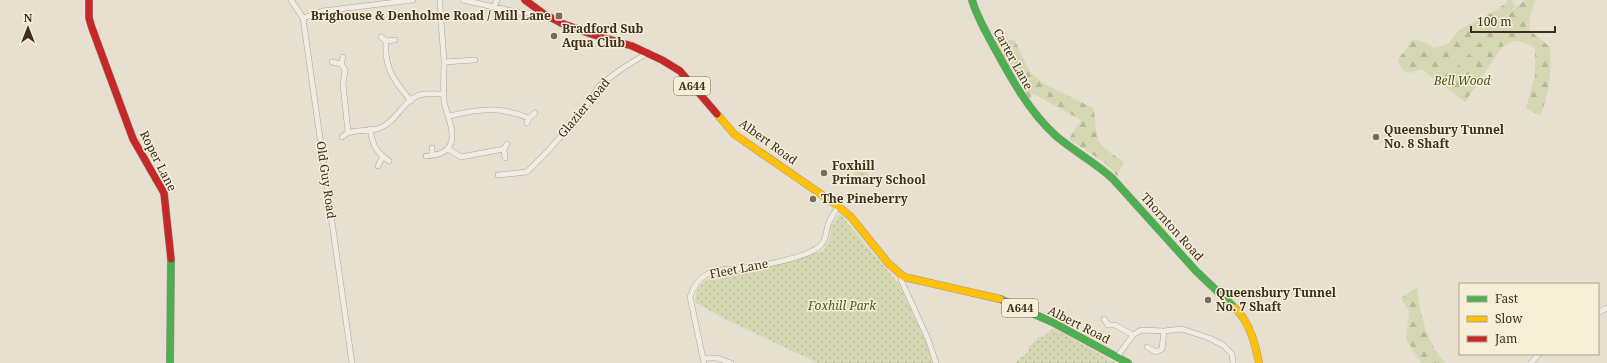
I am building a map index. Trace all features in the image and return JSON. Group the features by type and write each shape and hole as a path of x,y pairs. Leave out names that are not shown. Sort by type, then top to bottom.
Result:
{"street":[{"name":"Roper Lane","path":"89,0 89,18 92,28 125,118 143,158 164,193 171,256 170,363"},
{"name":"Old Guy Road","path":"291,0 303,18 352,363"},
{"path":"303,18 324,11 413,0"},
{"path":"426,156 440,154 448,149 451,142 449,116 444,102 444,62 440,22 440,0"},
{"path":"463,0 523,13 544,14"},
{"path":"494,7 497,0"},
{"name":"Albert Road","path":"525,0 544,14 573,28 632,46 662,60 680,71 734,134 838,206"},
{"name":"Carter Lane","path":"972,0 982,25 1011,79 1029,107 1043,124"},
{"path":"381,37 386,41 395,40"},
{"path":"386,41 385,54 388,68 394,80 411,101"},
{"name":"Glazier Road","path":"498,175 527,172 547,152 582,111 599,86 646,52"},
{"path":"341,64 343,57"},
{"path":"444,62 475,60"},
{"path":"332,62 341,64 345,70 343,84 348,132"},
{"path":"342,137 348,132 380,128 418,96 444,94"},
{"path":"449,116 467,112 496,109 517,113 528,120 535,113"},
{"name":"Thornton Road","path":"1043,124 1055,136 1112,178 1203,278 1236,309 1243,317 1251,331 1260,363"},
{"path":"370,129 372,144 378,152 389,161"},
{"path":"448,149 461,157 505,146 505,158"},
{"path":"432,148 432,155"},
{"path":"378,166 383,156"},
{"name":"A644","path":"838,206 851,217 888,263 904,277"},
{"name":"Fleet Lane","path":"704,360 690,297 693,288 698,281 712,272 771,263 796,257 814,250 825,239 828,224 838,206"},
{"path":"904,277 901,280 928,339 936,363"},
{"name":"Albert Road","path":"904,277 1002,300 1050,321 1128,363"},
{"path":"1104,320 1108,325 1114,325 1133,335"},
{"path":"1117,357 1133,335 1141,330 1164,331 1182,329 1209,338 1223,345 1232,354 1234,363"},
{"path":"1147,347 1156,352 1162,349 1164,331"},
{"path":"1531,363 1538,355"},
{"path":"704,360 717,358 730,363"}],"green space":[{"path":"1508,0 1514,0 1437,73 1430,76 1422,69 1411,73 1403,71 1398,61 1412,39 1424,42 1434,48 1448,44 1459,30 1493,12 1505,4"},
{"name":"Bell Wood","path":"1524,0 1536,0 1530,15 1530,31 1550,47 1551,65 1549,82 1546,99 1540,116 1526,108 1535,75 1535,48 1524,42 1513,41 1502,47 1465,102 1440,83 1449,70 1457,67 1484,38"},
{"path":"1512,2 1516,6 1457,67 1449,70 1440,83 1430,76 1437,73"},
{"path":"1005,38 1015,41 1030,72 1043,83 1093,108 1099,142 1124,162 1117,176 1105,163 1069,139 1081,120 1034,94 1029,98 994,41"},
{"path":"856,163 866,167 871,183 856,185 853,164"},
{"name":"Foxhill Park","path":"840,214 899,284 929,349 932,363 818,363 725,319 695,302 697,291 702,283 715,275 781,264 823,251 830,239 831,226"},
{"path":"1417,287 1425,328 1433,347 1446,363 1421,363 1406,339 1409,312 1401,298"},
{"path":"1053,328 1116,363 1015,363 1028,352 1029,347 1038,338 1044,336"}],"traffic: fast":[{"path":"972,0 976,12 1007,70 1036,115 1062,141 1099,167 1113,179 1196,271 1235,308"},
{"path":"170,363 171,259"},
{"path":"1000,299 1052,322 1128,363"}],"traffic: slow":[{"path":"717,114 734,134 838,206 851,217 888,263 904,277 1000,299"},
{"path":"1235,308 1245,320 1254,341 1259,363"}],"traffic: jam":[{"path":"89,0 89,18 92,28 133,139 164,193 171,259"},
{"path":"525,0 544,14 561,23 591,34 632,46 662,60 680,71 717,114"}],"place":[{"name":"Brighouse & Denholme Road / Mill Lane","path":"559,16"},
{"name":"Bradford Sub Aqua Club","path":"554,36"},
{"name":"Queensbury Tunnel No. 8 Shaft","path":"1376,137"},
{"name":"Foxhill Primary School","path":"824,173"},
{"name":"The Pineberry","path":"813,199"},
{"name":"Queensbury Tunnel No. 7 Shaft","path":"1208,300"}]}
